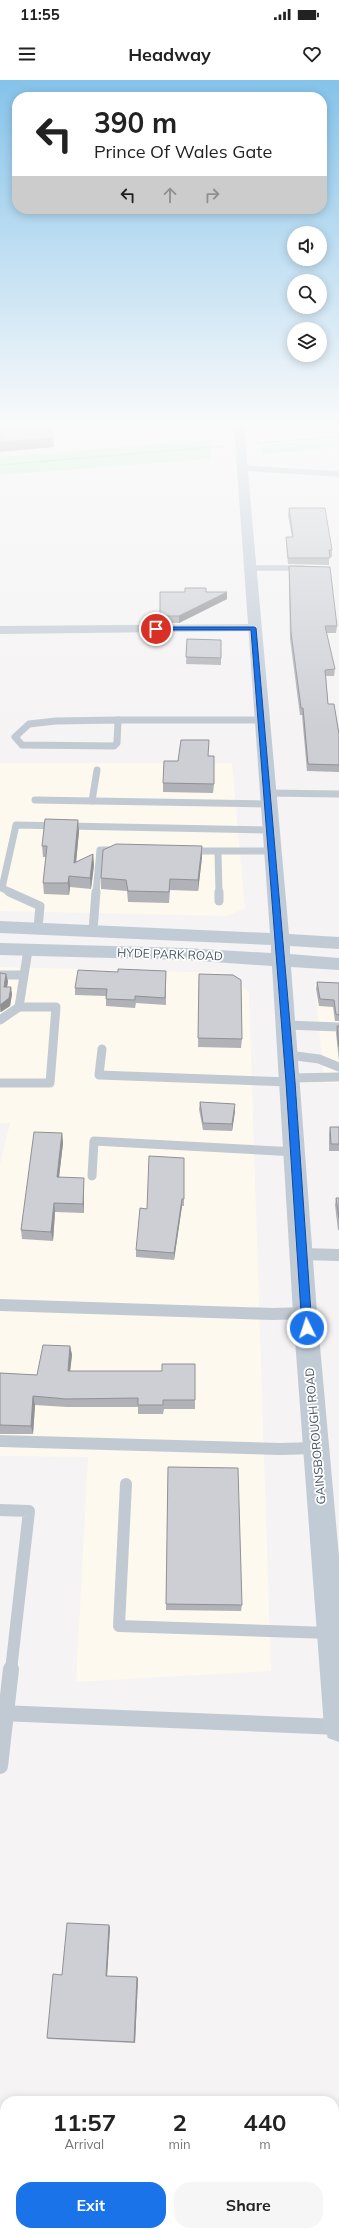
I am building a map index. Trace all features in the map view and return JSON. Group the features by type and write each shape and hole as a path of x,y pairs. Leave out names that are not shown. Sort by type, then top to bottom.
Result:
{"main road":[{"name":"GAINSBOROUGH ROAD","path":"246,528 296,1152 305,1313 339,1727"},
{"name":"HYDE PARK ROAD","path":"0,927 93,930 339,943"},
{"name":"HYDE PARK ROAD","path":"0,949 185,954 339,964"}],"street":[{"path":"0,630 254,628"}],"lane":[{"path":"249,568 308,569"},
{"path":"118,719 117,744 114,746 22,746 16,737 29,724 118,719 261,720"},
{"path":"92,801 97,770"},
{"path":"35,800 92,801 267,799 339,794"},
{"path":"38,928 40,906 2,888 16,825 270,830"},
{"path":"93,930 100,850 124,850"},
{"path":"178,851 272,851"},
{"path":"218,852 219,901"},
{"path":"19,1007 28,950"},
{"path":"0,975 23,975"},
{"path":"0,1020 19,1007 56,1007 50,1083 0,1083"},
{"path":"286,1025 339,1027"},
{"path":"102,1049 99,1075 290,1080 339,1077"},
{"path":"288,1054 319,1059 339,1067"},
{"path":"92,1176 94,1141 296,1152"},
{"path":"302,1254 339,1255"},
{"path":"0,1305 273,1314 305,1313"},
{"path":"0,1441 280,1449 316,1448"},
{"path":"126,1484 119,1626 332,1633"},
{"path":"0,1510 29,1511 4,1713 0,1766"},
{"path":"4,1713 339,1727"}],"shaded area":[{"path":"0,763 232,763 245,908 228,916 0,911"},
{"path":"0,967 228,973 249,993 271,1671 76,1682 88,1457 0,1456 0,1164 10,1123 0,1123"},
{"path":"315,984 339,985 339,1083 324,1083"}],"building":[{"path":"292,528 328,528 332,550 329,550 330,558 288,558 286,537 293,537"},
{"path":"289,566 330,567 337,626 325,626 335,669 325,670 328,704 334,704 339,734 339,765 308,764 303,708 301,708 291,632"},
{"path":"185,588 206,588 206,592 227,592 179,616 160,616 160,592 185,592"},
{"path":"187,639 221,640 221,658 186,657"},
{"path":"181,740 209,740 208,756 214,756 214,784 163,783 164,761 178,761"},
{"path":"45,819 78,820 74,863 93,854 90,878 69,876 68,883 43,883 47,846 42,846"},
{"path":"116,844 202,846 198,880 170,879 169,892 128,891 126,880 101,878 103,850"},
{"path":"118,969 166,971 165,998 135,996 135,1000 106,999 107,989 75,988 78,970 118,972"},
{"path":"0,973 6,974 4,987 11,987 9,998 0,1005"},
{"path":"199,974 233,975 241,980 242,1039 198,1038"},
{"path":"317,982 339,983 339,1015 336,1014 334,1000 320,999"},
{"path":"337,1026 339,1026 339,1047"},
{"path":"200,1102 235,1104 232,1124 203,1123"},
{"path":"330,1127 339,1127 339,1144 331,1144"},
{"path":"34,1132 62,1133 57,1177 84,1178 83,1204 54,1203 51,1232 21,1230"},
{"path":"149,1156 184,1158 184,1199 182,1199 174,1253 136,1250 140,1208 147,1209"},
{"path":"336,1198 339,1198 339,1218"},
{"path":"43,1345 70,1346 68,1371 162,1371 162,1364 195,1364 195,1400 163,1400 163,1405 138,1405 138,1398 66,1399 33,1396 31,1426 0,1425 0,1373 37,1375"},
{"path":"168,1467 238,1468 242,1605 166,1604"},
{"path":"67,1923 109,1925 106,1976 137,1977 134,2042 47,2038 53,1974 62,1975"}],"route":[{"path":"156,629 254,628 291,1082 307,1328"}]}
